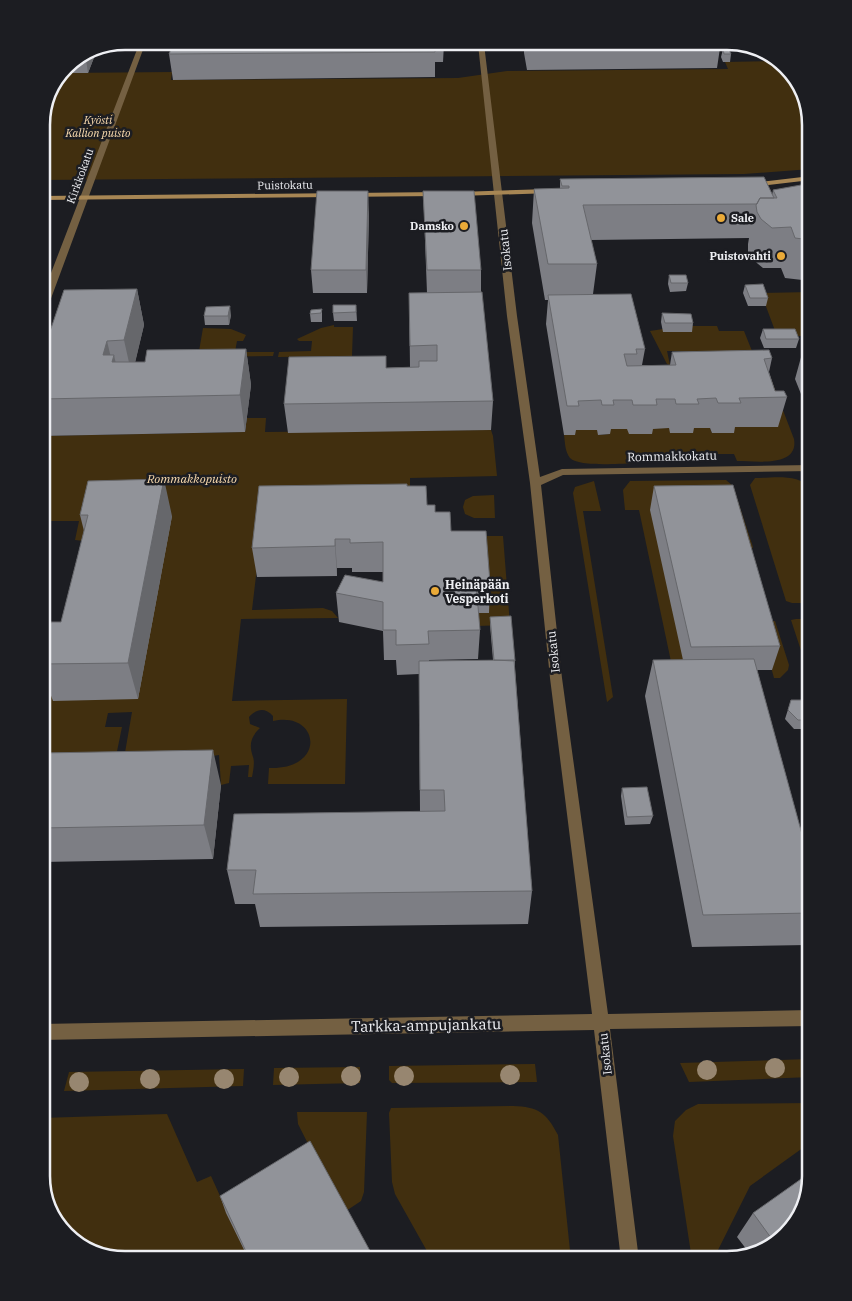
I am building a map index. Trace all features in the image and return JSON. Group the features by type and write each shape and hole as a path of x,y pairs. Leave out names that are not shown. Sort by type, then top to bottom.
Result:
{"main road":[{"path":"784,192 739,186 802,179"},
{"name":"Puistokatu","path":"50,198 559,191"}],"street":[{"name":"Kirkkokatu","path":"50,288 140,50"},
{"name":"Isokatu","path":"481,50 512,316 535,483 556,678 602,1022 629,1251"},
{"name":"Rommakkokatu","path":"535,483 562,472 802,468"},
{"name":"Tarkka-ampujankatu","path":"50,1032 802,1018"}],"green space":[{"name":"Kyösti Kallion puisto","path":"766,61 789,83 801,111 802,170 744,174 50,180 51,111 56,96 71,73 172,72 171,80 458,78 507,71 728,69 725,62"},
{"path":"802,292 802,336 777,336 761,293"},
{"path":"334,325 334,327 353,327 352,356 278,357 279,352 311,351 312,341 299,341 297,339 321,328"},
{"path":"690,326 717,326 719,331 744,331 752,351 667,351 670,365 667,364 650,331 663,329 663,332 691,332"},
{"path":"203,328 231,329 246,335 243,341 237,341 235,352 274,352 273,356 198,357"},
{"path":"766,366 794,439 794,448 790,455 783,459 764,462 737,461 734,454 712,454 714,461 679,462 678,458 655,458 656,462 598,464 576,461 570,458 567,453 564,435 575,435 574,430 597,430 599,435 610,434 609,429 669,428 671,433 691,428 710,428 712,433 732,427"},
{"name":"Rommakkopuisto","path":"247,418 266,418 265,432 491,430 493,436 497,476 410,478 410,513 263,516 252,610 323,608 332,611 338,618 241,619 232,701 347,699 345,784 268,784 269,768 288,766 301,760 308,751 310,741 308,732 300,724 288,720 273,721 273,716 264,710 255,712 249,717 250,724 260,728 251,742 254,762 252,777 248,777 249,765 231,766 229,783 221,785 219,755 122,770 132,712 108,713 105,727 122,727 113,771 50,771 50,658 92,542 75,540 79,521 50,521 50,436 245,432"},
{"path":"755,478 792,478 802,482 802,603 786,601 750,485"},
{"path":"726,480 733,486 753,547 685,671 673,671 639,510 625,510 623,490 630,481"},
{"path":"594,481 601,511 583,511 613,697 607,702 573,493 575,487"},
{"path":"494,495 495,518 474,518 465,514 463,507 465,500 473,496"},
{"path":"480,536 503,536 510,625 476,626 475,612 489,612"},
{"path":"802,619 802,654 791,620"},
{"path":"758,620 775,621 789,665 788,670 780,678 774,678"},
{"path":"802,1059 802,1077 689,1082 680,1063"},
{"path":"535,1064 537,1082 392,1083 389,1080 389,1066"},
{"path":"360,1067 360,1083 273,1085 274,1068"},
{"path":"244,1069 243,1086 64,1091 69,1072"},
{"path":"802,1103 802,1148 750,1186 718,1251 691,1251 673,1136 675,1121 686,1110 698,1104"},
{"path":"513,1106 529,1108 540,1112 549,1121 558,1135 570,1251 427,1251 395,1194 392,1182 389,1113 391,1108"},
{"path":"297,1112 367,1112 364,1192 361,1201 343,1213 298,1124"},
{"path":"167,1114 197,1182 211,1176 245,1251 120,1251 101,1247 83,1238 63,1218 51,1190 50,1118"}],"building":[{"path":"171,50 435,50 435,52 169,54"},
{"path":"723,50 729,50 731,54 724,54"},
{"path":"764,177 774,198 760,198 757,204 583,205 597,264 548,264 534,189 569,188 569,186 562,186 560,179"},
{"path":"802,185 802,239 795,238 791,227 772,228 761,219 756,205 760,198 777,198 773,190"},
{"path":"317,191 368,191 366,270 311,270"},
{"path":"423,191 474,191 481,270 427,270"},
{"path":"669,275 686,275 688,283 671,283"},
{"path":"763,284 768,298 750,298 745,285"},
{"path":"137,289 124,340 107,341 103,355 114,355 112,362 145,362 147,350 246,349 240,395 50,399 50,331 64,290"},
{"path":"482,292 493,401 284,404 289,357 386,356 386,368 419,367 419,361 437,361 437,345 410,346 409,293"},
{"path":"631,294 645,349 636,349 637,354 624,354 627,366 676,365 672,352 769,350 772,358 764,359 775,391 784,391 787,397 739,398 741,403 718,403 716,398 697,399 699,404 676,404 675,399 656,399 657,405 633,405 632,400 613,400 614,405 602,405 601,400 578,401 579,406 567,406 548,295"},
{"path":"333,305 356,305 356,312 333,313"},
{"path":"230,306 228,316 204,316 206,307"},
{"path":"322,309 321,313 310,314 311,310"},
{"path":"662,313 691,314 693,323 665,323"},
{"path":"763,329 795,329 799,339 766,339"},
{"path":"164,479 128,663 50,664 50,626 51,622 61,622 88,515 80,515 88,481"},
{"name":"Heinäpään Vesperkoti","path":"407,484 407,486 426,486 427,505 435,505 435,512 450,512 451,531 486,531 490,583 476,583 480,630 428,631 429,644 396,645 396,630 383,630 383,602 336,593 345,575 383,582 383,542 350,543 350,539 335,539 335,546 252,548 259,486"},
{"path":"733,485 780,646 691,647 654,486"},
{"path":"511,616 515,661 494,660 490,617"},
{"path":"754,659 802,834 802,913 703,915 653,660"},
{"path":"514,660 532,891 253,894 256,870 227,870 234,814 445,811 444,790 420,790 419,661"},
{"path":"791,700 802,700 802,720 798,720 788,710"},
{"path":"213,750 204,825 50,828 50,753"},
{"path":"647,787 653,816 627,817 622,788"},
{"path":"310,1141 370,1251 246,1251 220,1196"},
{"path":"802,1179 799,1195 792,1213 786,1222 770,1237 753,1213"}],"place":[{"name":"Sale","path":"721,218"},
{"name":"Damsko","path":"464,226"},
{"name":"Puistovahti","path":"781,256"},
{"name":"Heinäpään Vesperkoti","path":"435,591"}]}
